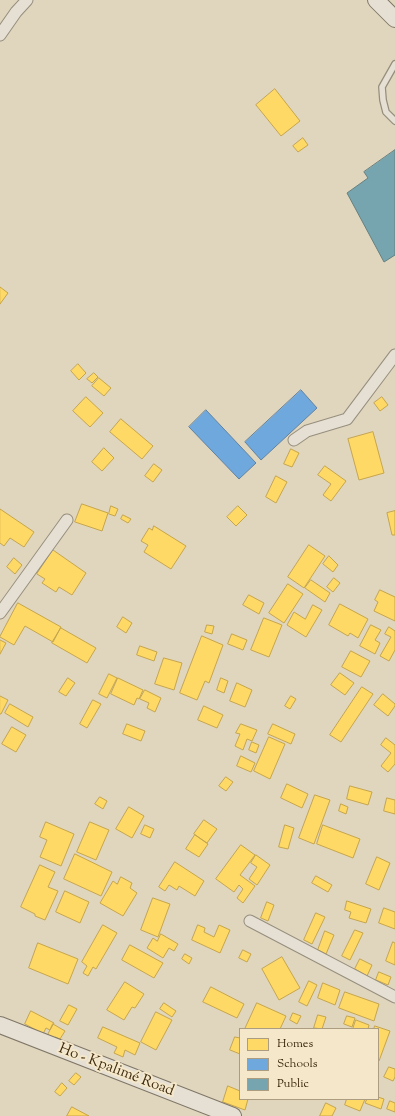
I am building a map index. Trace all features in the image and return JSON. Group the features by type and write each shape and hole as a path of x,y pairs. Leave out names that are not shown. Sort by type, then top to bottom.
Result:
{"main road":[{"path":"376,0 395,19"},
{"name":"Ho - Kpalimé Road","path":"0,1025 233,1116"}],"street":[{"path":"0,35 16,12 27,0"},
{"path":"294,440 307,431 347,419 395,355"},
{"path":"0,613 67,520"},
{"path":"250,921 395,996"}],"lane":[{"path":"395,64 382,87 386,112 395,121"}],"building: Homes":[{"path":"275,89 300,121 281,136 256,105"},
{"path":"303,138 308,145 298,152 293,146"},
{"path":"0,287 8,293 0,304"},
{"path":"78,364 86,373 79,380 71,371"},
{"path":"94,373 98,377 92,383 87,379"},
{"path":"99,378 111,388 104,396 92,386"},
{"path":"86,397 103,413 90,427 73,411"},
{"path":"382,397 388,405 380,411 374,403"},
{"path":"121,419 153,446 142,459 110,432"},
{"path":"373,432 384,473 359,480 348,439"},
{"path":"104,448 114,458 102,471 92,462"},
{"path":"291,449 299,453 292,467 284,464"},
{"path":"154,464 162,470 153,482 145,476"},
{"path":"325,466 346,481 331,501 323,495 331,484 318,475"},
{"path":"276,476 287,482 276,503 266,497"},
{"path":"82,504 108,513 102,531 75,522"},
{"path":"111,506 118,509 115,516 109,514"},
{"path":"238,506 247,515 236,526 227,517"},
{"path":"0,509 34,532 24,547 10,538 4,546 0,543"},
{"path":"395,511 395,535 392,535 387,513"},
{"path":"123,515 131,519 128,523 121,519"},
{"path":"154,526 186,546 171,569 144,552 148,545 141,541 149,528 152,530"},
{"path":"309,545 325,556 304,588 288,577"},
{"path":"53,550 86,573 72,595 59,587 56,592 42,583 45,579 37,574"},
{"path":"329,556 338,565 333,572 323,564"},
{"path":"14,558 22,565 15,574 7,567"},
{"path":"334,578 340,583 333,592 327,587"},
{"path":"311,580 330,593 325,602 305,588"},
{"path":"288,584 303,594 284,623 269,613"},
{"path":"380,590 395,597 395,621 374,611 378,602 375,600"},
{"path":"249,595 264,603 259,614 243,605"},
{"path":"18,603 61,627 53,642 25,626 14,645 0,637"},
{"path":"340,604 368,619 358,638 350,633 348,636 329,625"},
{"path":"313,605 322,610 306,637 287,625 294,612 305,619"},
{"path":"123,617 132,623 126,633 117,627"},
{"path":"264,618 282,625 269,657 251,650"},
{"path":"207,625 214,626 212,634 205,632"},
{"path":"371,625 381,630 375,640 380,643 375,654 360,646"},
{"path":"389,627 395,631 395,650 389,661 380,656 391,637 385,634"},
{"path":"61,628 96,648 87,663 52,643"},
{"path":"232,634 247,640 243,650 228,644"},
{"path":"202,636 223,645 209,683 205,681 197,700 180,693"},
{"path":"0,640 6,643 0,654"},
{"path":"140,646 157,652 154,661 137,655"},
{"path":"351,651 370,661 361,677 342,667"},
{"path":"164,658 182,663 174,690 155,684"},
{"path":"340,673 354,683 345,695 331,685"},
{"path":"109,674 117,678 107,698 99,694"},
{"path":"68,678 75,683 66,696 59,692"},
{"path":"118,678 143,690 139,699 137,698 134,705 111,694"},
{"path":"221,678 228,681 224,693 217,690"},
{"path":"237,683 252,690 245,707 230,701"},
{"path":"362,687 373,694 341,742 330,735"},
{"path":"145,690 161,698 155,712 147,708 149,703 140,699"},
{"path":"383,694 395,704 388,716 374,705"},
{"path":"0,696 8,700 1,714 0,714"},
{"path":"291,696 296,699 290,709 285,706"},
{"path":"93,700 101,704 87,728 80,724"},
{"path":"10,704 33,717 28,727 5,713"},
{"path":"204,706 223,715 217,728 198,720"},
{"path":"127,724 145,731 141,741 123,734"},
{"path":"241,724 257,730 252,741 247,739 243,750 235,746 240,734 236,733"},
{"path":"273,724 295,734 291,744 268,734"},
{"path":"12,727 26,735 16,752 2,744"},
{"path":"269,737 285,744 270,779 254,771"},
{"path":"386,738 395,745 395,764 388,772 381,766 391,753 381,745"},
{"path":"252,742 259,745 256,753 249,750"},
{"path":"241,756 255,763 251,772 237,766"},
{"path":"226,777 233,782 226,791 219,786"},
{"path":"287,784 308,794 302,808 281,798"},
{"path":"350,786 372,792 368,805 347,799"},
{"path":"315,795 330,800 314,844 299,838"},
{"path":"100,797 107,801 103,809 95,804"},
{"path":"387,798 395,800 395,814 384,811"},
{"path":"341,804 348,807 346,814 339,811"},
{"path":"129,807 144,816 132,838 116,829"},
{"path":"204,820 217,829 207,843 194,834"},
{"path":"46,822 74,834 61,866 40,857 47,840 40,837"},
{"path":"90,822 109,830 96,860 77,852"},
{"path":"145,825 154,829 150,838 141,834"},
{"path":"285,825 294,828 288,849 279,847"},
{"path":"323,825 360,839 353,858 317,844"},
{"path":"195,835 208,844 199,857 186,849"},
{"path":"241,845 255,855 240,875 255,886 243,903 237,898 243,889 239,885 234,892 216,879"},
{"path":"75,854 112,872 101,896 64,879"},
{"path":"256,855 270,865 257,885 249,879 257,867 251,863"},
{"path":"377,857 390,863 379,890 366,884"},
{"path":"175,862 204,881 195,896 179,886 177,890 169,885 165,891 159,887"},
{"path":"40,865 55,872 48,887 58,891 45,920 35,916 35,914 21,907"},
{"path":"316,876 332,885 328,892 312,883"},
{"path":"121,877 132,883 130,888 137,893 123,916 100,903 113,881 117,884"},
{"path":"65,891 89,902 80,923 56,912"},
{"path":"153,898 170,904 158,937 141,930"},
{"path":"347,901 371,909 366,923 349,918 351,912 345,910"},
{"path":"267,902 274,905 268,921 261,918"},
{"path":"384,908 395,912 395,929 379,923"},
{"path":"316,913 325,917 312,944 304,940"},
{"path":"103,925 117,933 96,969 93,967 88,976 83,973 87,966 82,962"},
{"path":"198,925 205,928 204,932 214,937 219,925 230,930 220,953 192,940"},
{"path":"355,930 363,933 350,960 342,956"},
{"path":"325,931 334,935 326,954 318,950"},
{"path":"161,934 178,944 174,951 169,948 163,958 147,948 153,938 157,941"},
{"path":"393,942 395,943 395,965 386,961"},
{"path":"38,943 78,959 68,984 29,968"},
{"path":"130,945 163,963 154,978 122,960"},
{"path":"243,950 251,954 247,962 239,958"},
{"path":"185,954 192,958 189,964 182,959"},
{"path":"282,957 300,988 279,1000 262,969"},
{"path":"360,959 372,965 367,976 355,969"},
{"path":"379,972 391,977 388,985 376,980"},
{"path":"309,981 317,985 307,1006 299,1002"},
{"path":"125,982 144,994 135,1008 132,1007 124,1020 107,1010"},
{"path":"323,983 340,990 335,1005 318,998"},
{"path":"211,987 244,1004 237,1018 203,1002"},
{"path":"345,992 379,1004 374,1021 339,1008"},
{"path":"164,1003 176,1011 172,1017 160,1009"},
{"path":"257,1003 286,1016 280,1028 245,1028"},
{"path":"69,1005 77,1009 68,1025 60,1021"},
{"path":"31,1011 54,1023 50,1030 46,1028 43,1034 25,1024"},
{"path":"156,1012 172,1020 156,1050 141,1042"},
{"path":"293,1013 301,1016 297,1024 290,1020"},
{"path":"318,1015 326,1017 322,1028 314,1028"},
{"path":"347,1016 355,1018 352,1027 344,1024"},
{"path":"356,1020 369,1025 368,1028 353,1028"},
{"path":"53,1024 65,1031 60,1039 55,1037 54,1039 48,1035"},
{"path":"375,1026 390,1031 379,1061 379,1028 374,1028"},
{"path":"103,1027 140,1043 135,1055 125,1050 123,1057 114,1053 117,1047 98,1038"},
{"path":"235,1037 239,1038 239,1054 230,1050"},
{"path":"389,1067 395,1069 395,1077 393,1081 384,1077"},
{"path":"76,1073 81,1077 74,1085 69,1081"},
{"path":"62,1083 67,1088 60,1096 55,1092"},
{"path":"228,1086 239,1091 239,1100 248,1100 245,1110 223,1102"},
{"path":"379,1097 384,1099 381,1109 365,1103 366,1100 379,1100"},
{"path":"347,1100 365,1100 360,1111 345,1105"},
{"path":"390,1101 395,1103 395,1112 387,1109"},
{"path":"326,1103 336,1108 332,1116 320,1116"},
{"path":"72,1107 89,1116 67,1116"}],"building: Schools":[{"path":"301,390 317,408 261,460 245,442"},
{"path":"206,410 256,463 239,479 189,427"}],"building: Public":[{"path":"395,150 395,255 384,262 347,193 368,178 364,172"}]}
